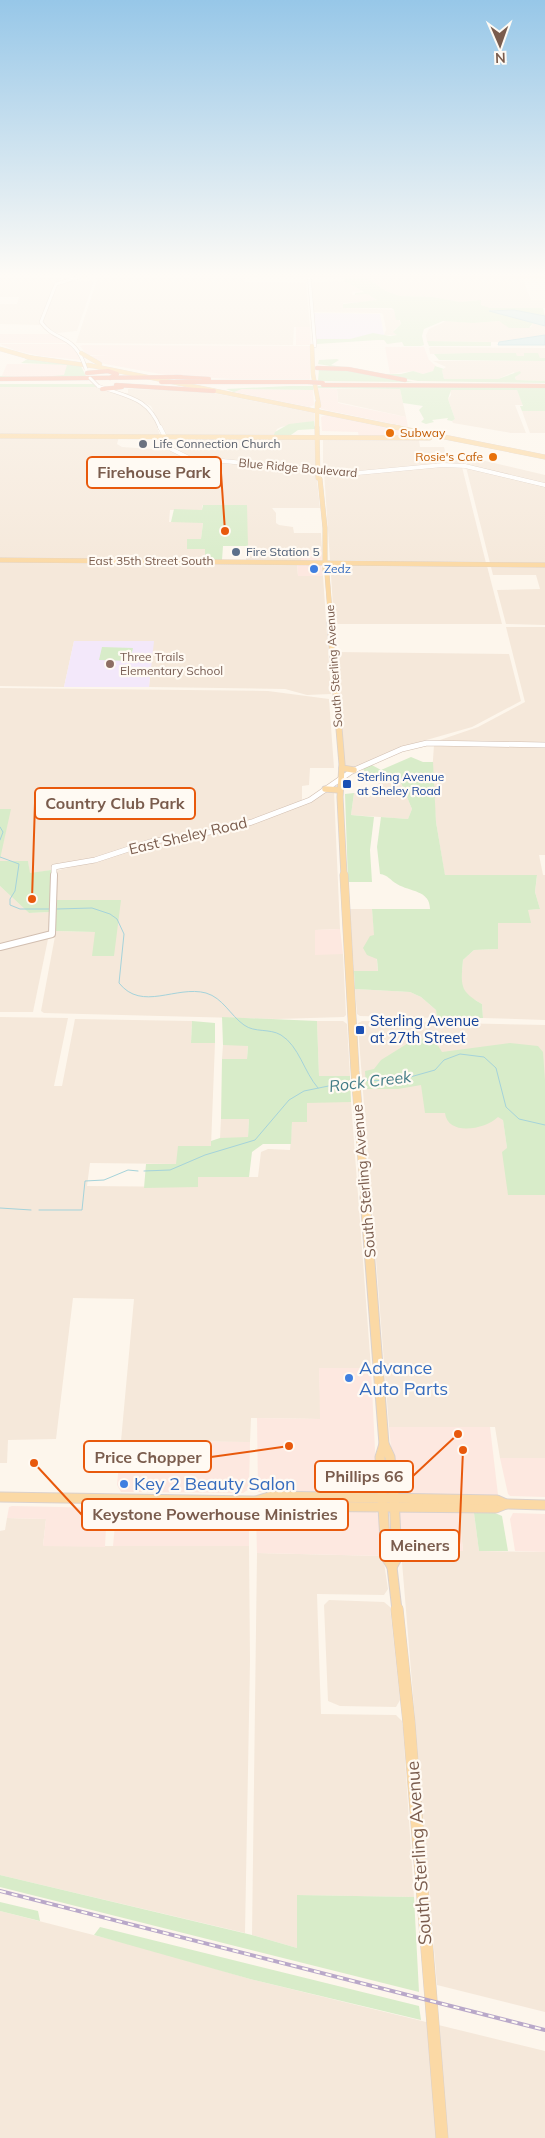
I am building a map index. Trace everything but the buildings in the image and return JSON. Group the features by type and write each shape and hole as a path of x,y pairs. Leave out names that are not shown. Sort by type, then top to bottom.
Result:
{"highway":[{"path":"96,379 114,378 117,375 113,374"},
{"path":"376,374 430,383"},
{"path":"0,381 141,377 202,382 545,385"},
{"path":"0,381 170,381 181,377"},
{"path":"0,381 159,379 181,377 260,382"},
{"path":"159,379 226,389 289,384"},
{"path":"91,381 152,387"},
{"path":"100,387 211,387 308,383"},
{"path":"323,384 545,385"},
{"path":"191,387 211,387"},
{"path":"191,387 211,387"},
{"path":"111,392 116,388"}],"main road":[{"path":"119,374 141,377"},
{"path":"136,374 159,379"},
{"path":"316,374 316,379"},
{"path":"316,374 316,379"},
{"name":"South Sterling Avenue","path":"316,379 320,479 326,550 325,572 327,573 342,768 339,794 356,1088 384,1444 390,1458 394,1502 397,1558 392,1567"},
{"path":"170,381 191,387"},
{"path":"211,387 298,407 318,409 327,414 425,436"},
{"path":"226,389 248,396"},
{"path":"298,407 318,409 344,417"},
{"path":"0,436 319,438 425,436 440,437 545,457"},
{"name":"East 35th Street South","path":"0,560 545,565"},
{"name":"South Sterling Avenue","path":"340,760 337,765 340,778"},
{"path":"342,768 354,770"},
{"path":"325,788 332,788 339,794"},
{"name":"South Sterling Avenue","path":"384,1444 380,1457 386,1557 392,1567 408,1710 442,2138"},
{"path":"0,1497 254,1501 271,1506 382,1502 496,1508 506,1504 545,1505"}],"street":[{"name":"Blue Ridge Boulevard","path":"89,374 91,381 100,387 139,400 149,406 172,451 189,458 321,471 363,473 459,465 480,468 545,484"},
{"name":"East Sheley Road","path":"0,947 52,934 54,867 95,860 150,842 241,826 303,803 354,770 393,752 427,743 545,745"}],"shaded area":[{"path":"3,374 65,374 64,376 1,378"},
{"path":"159,374 310,374 310,379 230,379"},
{"path":"443,374 510,374 498,379 444,379"},
{"path":"514,374 545,374 545,381 516,380"},
{"path":"0,387 96,387 134,399 151,411 160,435 0,435"},
{"path":"318,388 337,389 338,403 406,417 408,427 321,409"},
{"path":"128,389 204,391 314,413 314,421 281,427 277,429 273,437 165,435 151,406 123,393 128,393"},
{"path":"242,389 313,390 314,405 309,407 234,392"},
{"path":"337,389 400,389 406,417 338,402"},
{"path":"450,390 517,390 523,405 515,405 526,433 511,433 453,423 452,421 455,419 448,399 451,395"},
{"path":"522,411 545,411 545,433 530,433"},
{"path":"325,415 425,437 359,437 358,432 322,431 321,417"},
{"path":"0,437 119,437 117,444 122,447 168,450 190,459 316,471 320,508 272,508 276,513 276,523 293,527 294,533 321,533 322,550 301,550 301,561 246,560 246,546 248,546 202,505 202,510 170,510 169,522 203,522 201,540 187,539 187,549 205,549 205,560 0,559"},
{"path":"195,438 315,439 316,468 190,457 172,449 194,449"},
{"path":"323,440 419,440 420,447 444,447 446,455 462,457 464,464 467,464 473,458 545,475 545,484 463,465 362,472 323,468"},
{"path":"433,467 462,467 486,563 330,560 324,472 349,473"},
{"path":"466,467 545,485 545,564 490,563"},
{"path":"301,550 322,550 322,560 301,561"},
{"path":"0,561 297,563 298,576 323,576 331,694 307,695 285,689 149,687 153,641 74,641 64,687 0,686"},
{"path":"297,563 321,564 323,576 298,576"},
{"path":"343,564 487,566 502,624 334,624 331,575 344,575"},
{"path":"545,566 545,625 506,624 497,590 540,589 536,575 493,575 491,567"},
{"path":"506,627 545,627 545,743 441,742 440,740 478,727 525,702"},
{"name":"Three Trails Elementary School","path":"74,641 154,641 149,687 64,687"},
{"path":"336,652 509,654 521,701 472,727 395,749 353,769 344,766"},
{"path":"0,688 268,691 329,699 334,768 310,768 309,785 302,786 302,800 307,802 326,790 334,791 340,929 315,930 315,954 343,954 346,1015 344,1017 277,1019 44,1013 41,1011 56,931 95,932 121,900 55,900 55,871 101,860 130,845 104,857 52,867 51,870 29,874 28,861 0,861"},
{"path":"434,745 545,746 545,855 539,855 543,875 545,875 545,1020 483,1018 482,1004 468,996 461,984 463,960 474,950 498,949 498,923 528,910 540,909 535,892 537,876 445,876 436,822 432,774"},
{"path":"379,783 401,783 412,809 408,819 351,815 354,793 378,794 376,787"},
{"path":"0,886 29,913 51,912 48,932 0,945"},
{"path":"350,909 372,909 378,972 354,971"},
{"path":"340,929 343,954 315,955 315,930"},
{"path":"46,937 48,939 33,1012 0,1012 0,949"},
{"path":"355,989 410,992 421,997 436,1010 437,1018 360,1016 357,1014"},
{"path":"0,1017 68,1018 54,1086 62,1086 75,1019 192,1021 191,1043 215,1043 211,1146 176,1164 90,1163 87,1186 197,1187 198,1177 258,1177 261,1152 268,1149 290,1150 292,1122 307,1102 351,1102 371,1368 319,1368 321,1419 251,1418 250,1442 121,1441 134,1299 73,1298 56,1439 8,1440 7,1463 0,1463"},
{"path":"317,1021 343,1021 347,1024 350,1076 319,1076"},
{"path":"362,1021 545,1025 545,1091 502,1112 507,1148 508,1195 545,1195 545,1458 500,1458 495,1427 389,1427 358,1027 358,1023"},
{"path":"223,1045 248,1045 247,1059 222,1059"},
{"path":"221,1119 249,1119 248,1138 220,1138"},
{"path":"319,1368 371,1368 377,1491 370,1495 258,1492 257,1418 320,1419"},
{"path":"389,1427 490,1427 498,1495 399,1495 395,1490"},
{"path":"121,1441 250,1442 249,1489 243,1493 121,1492 117,1485"},
{"path":"500,1458 545,1458 545,1497 510,1496"},
{"path":"9,1507 107,1508 105,1547 43,1546 46,1519 7,1518"},
{"path":"120,1507 245,1509 249,1512 249,1546 113,1546 116,1514"},
{"path":"263,1509 374,1511 380,1515 383,1556 257,1553 256,1513"},
{"path":"402,1511 459,1512 463,1551 401,1550 399,1513"},
{"path":"459,1512 474,1513 479,1551 545,1552 545,2012 437,1985 401,1550 463,1551"},
{"path":"513,1513 545,1514 545,1552 515,1551 510,1519"},
{"path":"7,1518 46,1519 43,1546 249,1546 250,1661 245,1933 0,1875 0,1531 5,1530"},
{"path":"257,1553 383,1556 388,1589 384,1595 317,1594 321,1714 396,1715 402,1721 403,1728 414,1897 297,1895 297,1948 252,1935"},
{"path":"329,1600 384,1602 390,1607 400,1700 396,1707 340,1706 328,1701 324,1605"},
{"path":"0,1911 148,1949 250,1979 545,2051 545,2138 0,2138"}],"green space":[{"path":"85,374 87,378 0,379 0,376 31,378"},
{"path":"319,374 367,374 413,382 318,381"},
{"path":"375,374 443,374 444,379 498,379 512,374 520,374 515,377 516,380 545,381 545,383 418,381"},
{"path":"0,384 93,384 96,387 0,387"},
{"path":"313,386 313,390 242,389 234,392 226,389"},
{"path":"318,386 545,387 545,411 522,411 520,406 523,406 517,390 451,390 448,399 455,419 452,421 447,420 448,418 432,420 434,422 426,424 421,422 424,419 419,410 423,406 403,403 400,389 318,388"},
{"path":"314,421 315,429 298,430 288,437 273,437 275,432 289,424"},
{"path":"203,505 247,505 248,546 223,546 222,560 205,560 205,549 187,549 187,539 201,539 203,523 171,522 174,509 202,510"},
{"path":"102,647 133,648 130,661 99,660"},
{"path":"411,757 423,762 433,762 436,822 445,875 537,875 535,892 540,909 528,910 531,923 498,923 498,949 474,950 463,960 463,986 469,995 482,1004 483,1018 437,1018 436,1010 421,997 410,992 355,989 354,971 378,971 377,959 367,955 363,948 370,936 374,935 372,909 430,909 427,898 423,895 402,887 380,874 377,847 381,817 408,819 412,809 401,783 379,782 370,778 363,769 370,764 381,770"},
{"path":"354,793 351,815 374,817 370,850 372,882 348,882 345,794"},
{"path":"0,809 11,809 0,859"},
{"path":"0,861 28,861 30,873 51,870 51,912 29,913 0,886"},
{"path":"55,900 121,900 114,956 92,956 95,932 56,931"},
{"path":"222,1017 317,1021 319,1076 350,1076 351,1102 307,1103 307,1122 292,1122 291,1144 263,1144 252,1152 249,1177 198,1177 198,1187 144,1188 146,1164 176,1164 178,1146 211,1146 211,1141 220,1138 248,1137 249,1119 221,1119 222,1059 247,1059 248,1046 223,1045"},
{"path":"192,1021 215,1023 215,1043 191,1043"},
{"path":"418,1037 437,1044 442,1052 510,1043 538,1046 543,1052 545,1080 545,1195 508,1195 502,1152 507,1148 503,1120 498,1117 485,1125 460,1128 448,1121 445,1113 425,1113 421,1085 398,1089 366,1089 365,1071 374,1069 381,1060"},
{"path":"474,1513 495,1513 502,1516 508,1551 479,1551"},
{"path":"0,1875 252,1935 297,1948 297,1895 414,1897 419,1992 0,1887"},
{"path":"0,1902 38,1911 40,1921 0,1911"},
{"path":"100,1927 419,2006 421,2020 250,1979 94,1935"}],"waterway":[{"path":"0,827 3,832 0,840"},
{"path":"0,857 19,864 15,891 10,899 10,905 20,909 49,909"},
{"path":"57,909 92,908 110,914 117,919 124,934 119,983 128,991 138,996 149,997 195,991 212,995 244,1025 253,1029 276,1033 287,1040 297,1052 318,1088"},
{"name":"Rock Creek","path":"360,1080 396,1081 435,1070 444,1060 460,1054 484,1057 496,1068 506,1107 519,1119 545,1125"},
{"name":"Rock Creek","path":"144,1171 170,1170 205,1155 255,1140 289,1100 304,1091 353,1081"},
{"name":"Rock Creek","path":"39,1210 82,1210 85,1181 104,1180 128,1170 138,1171"},
{"name":"Rock Creek","path":"0,1208 31,1210"}],"railway":[{"path":"0,1891 545,2030"}],"place":[{"name":"Subway","path":"390,433"},
{"name":"Life Connection Church","path":"143,444"},
{"name":"Rosie's Cafe","path":"493,457"},
{"name":"Firehouse Park","path":"225,531"},
{"name":"Fire Station 5","path":"236,552"},
{"name":"Zedz","path":"314,569"},
{"name":"Three Trails Elementary School","path":"110,664"},
{"name":"Sterling Avenue at Sheley Road","path":"347,784"},
{"name":"Country Club Park","path":"32,899"},
{"name":"Sterling Avenue at 27th Street","path":"360,1030"},
{"name":"Advance Auto Parts","path":"349,1378"},
{"name":"Phillips 66","path":"458,1434"},
{"name":"Price Chopper","path":"289,1446"},
{"name":"Meiners","path":"463,1450"},
{"name":"Keystone Powerhouse Ministries","path":"34,1463"},
{"name":"Key 2 Beauty Salon","path":"124,1484"}]}
